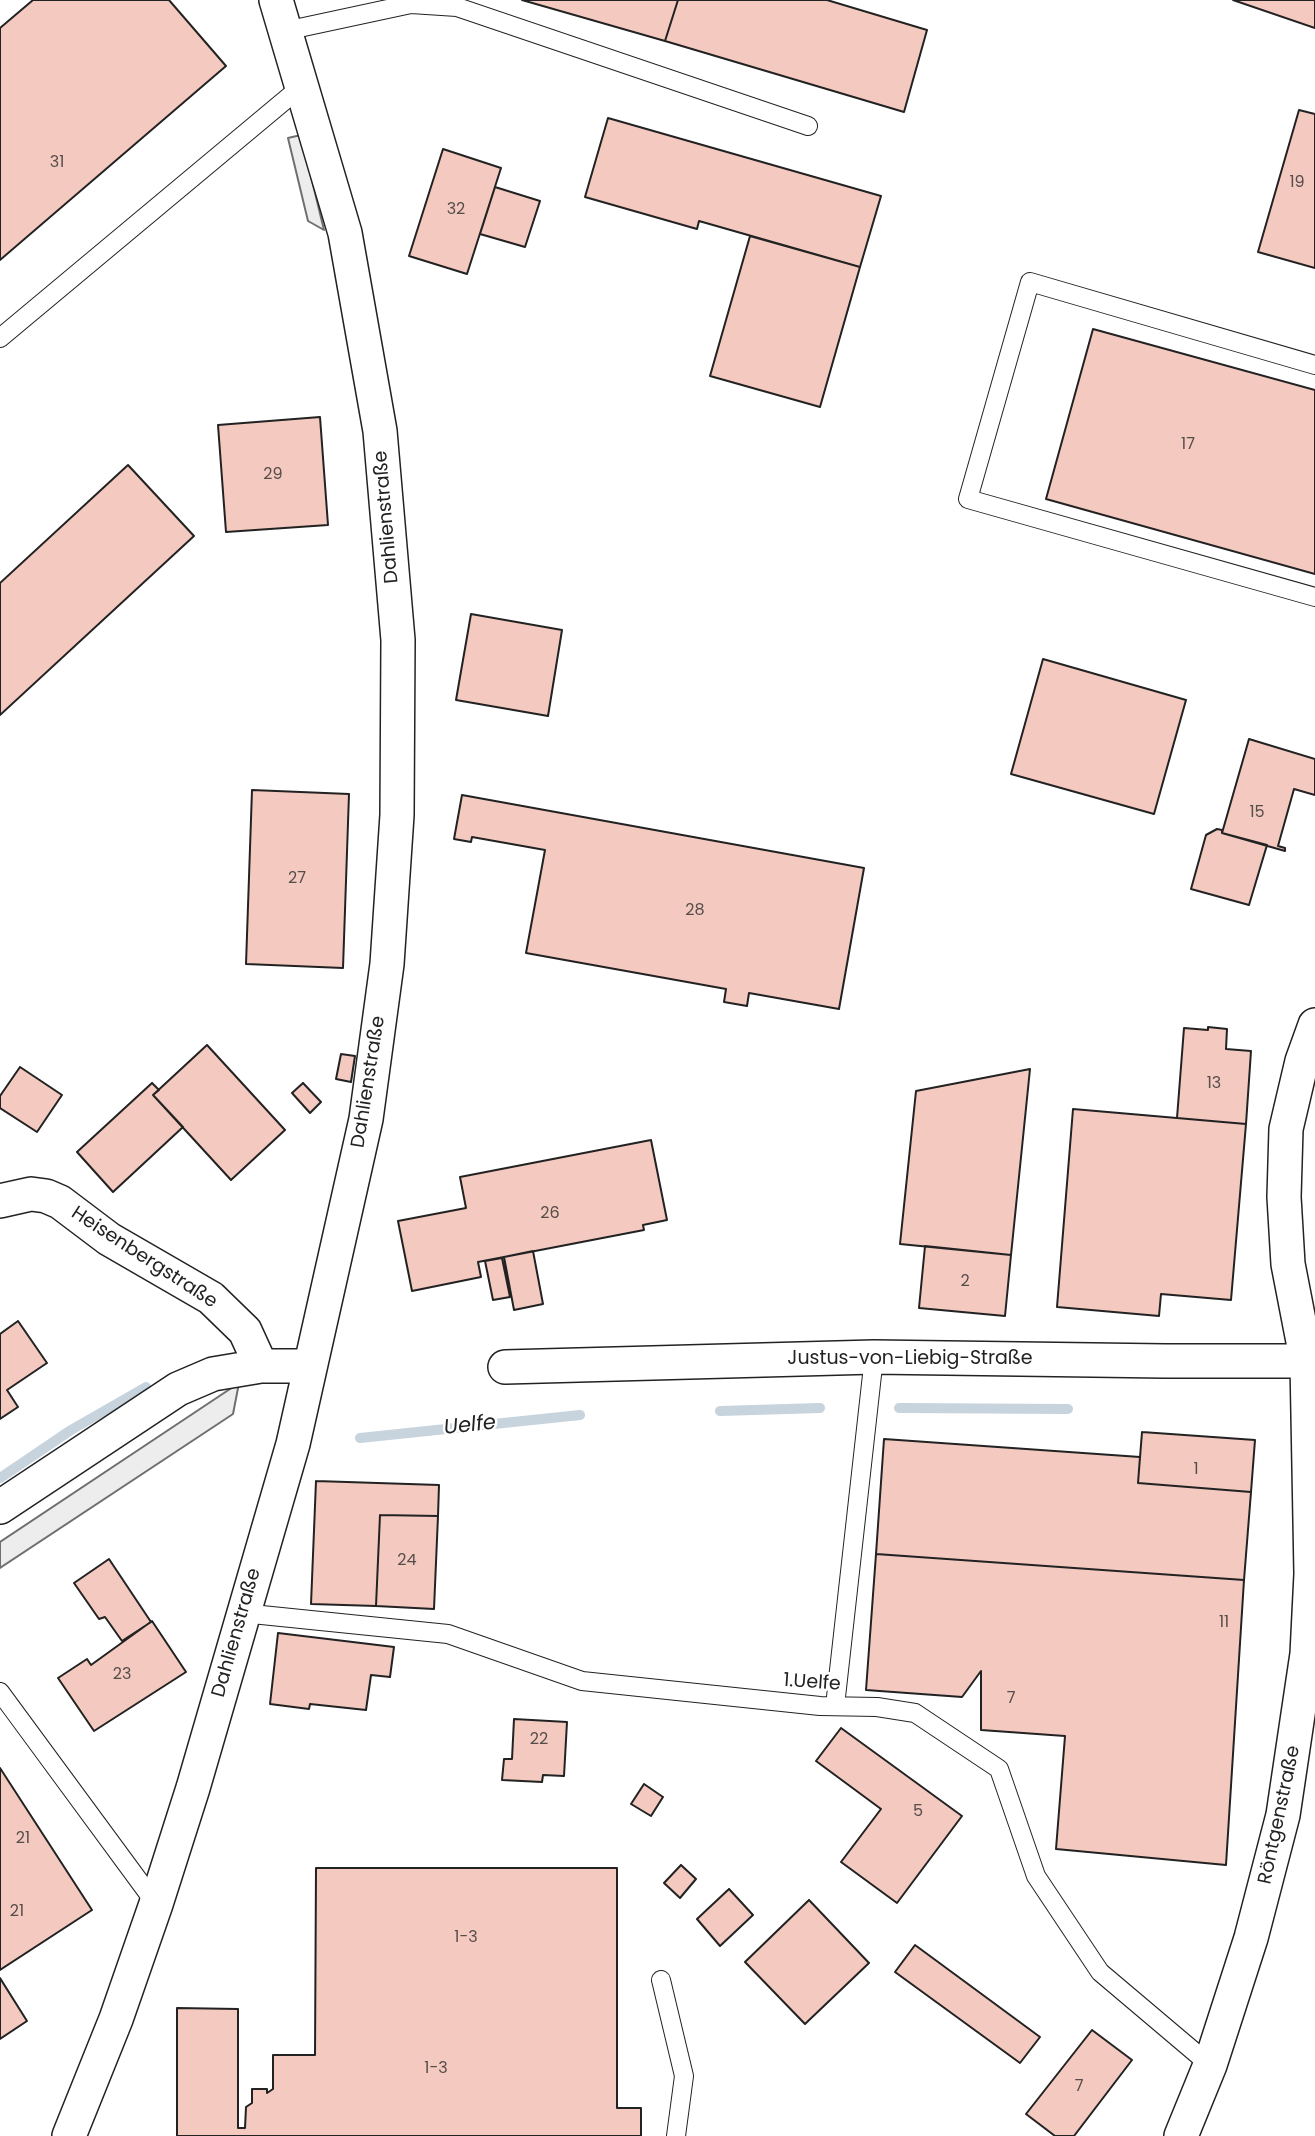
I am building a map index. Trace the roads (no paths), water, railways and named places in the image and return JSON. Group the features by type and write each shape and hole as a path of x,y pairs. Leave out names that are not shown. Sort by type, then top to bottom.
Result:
{"street":[{"name":"Dahlienstraße","path":"69,2136 116,2019 156,1904 193,1788 293,1444 366,1119 387,964 397,815 398,640 378,418 345,233 276,0"},
{"name":"Röntgenstraße","path":"1181,2136 1210,2065 1251,1938 1283,1815 1307,1654 1311,1574 1311,1361 1288,1264 1284,1197 1286,1129 1302,1061 1315,1025"},
{"name":"Heisenbergstraße","path":"0,1201 31,1195 46,1196 60,1202 109,1238 211,1298 245,1331 261,1366"},
{"name":"Justus-von-Liebig-Straße","path":"505,1367 874,1357 1311,1361"},
{"path":"0,1507 178,1390 213,1374 261,1366 310,1366"}],"lane":[{"path":"285,31 411,4 457,6 808,126"},
{"path":"0,338 302,86"},
{"path":"1315,365 1030,282 968,499 1315,597"},
{"path":"835,1706 874,1357"},
{"name":"1.Uelfe","path":"242,1612 448,1634 582,1681 835,1706 877,1707 915,1713 999,1769 1036,1876 1100,1972 1210,2065"},
{"path":"0,1692 156,1904"},
{"path":"661,1980 684,2076 676,2136"}],"waterway":[{"name":"Uelfe","path":"0,1478 71,1430 146,1387"},
{"name":"Uelfe","path":"720,1411 820,1408"},
{"name":"Uelfe","path":"899,1408 1068,1409"},
{"name":"Uelfe","path":"360,1438 580,1415"}]}
